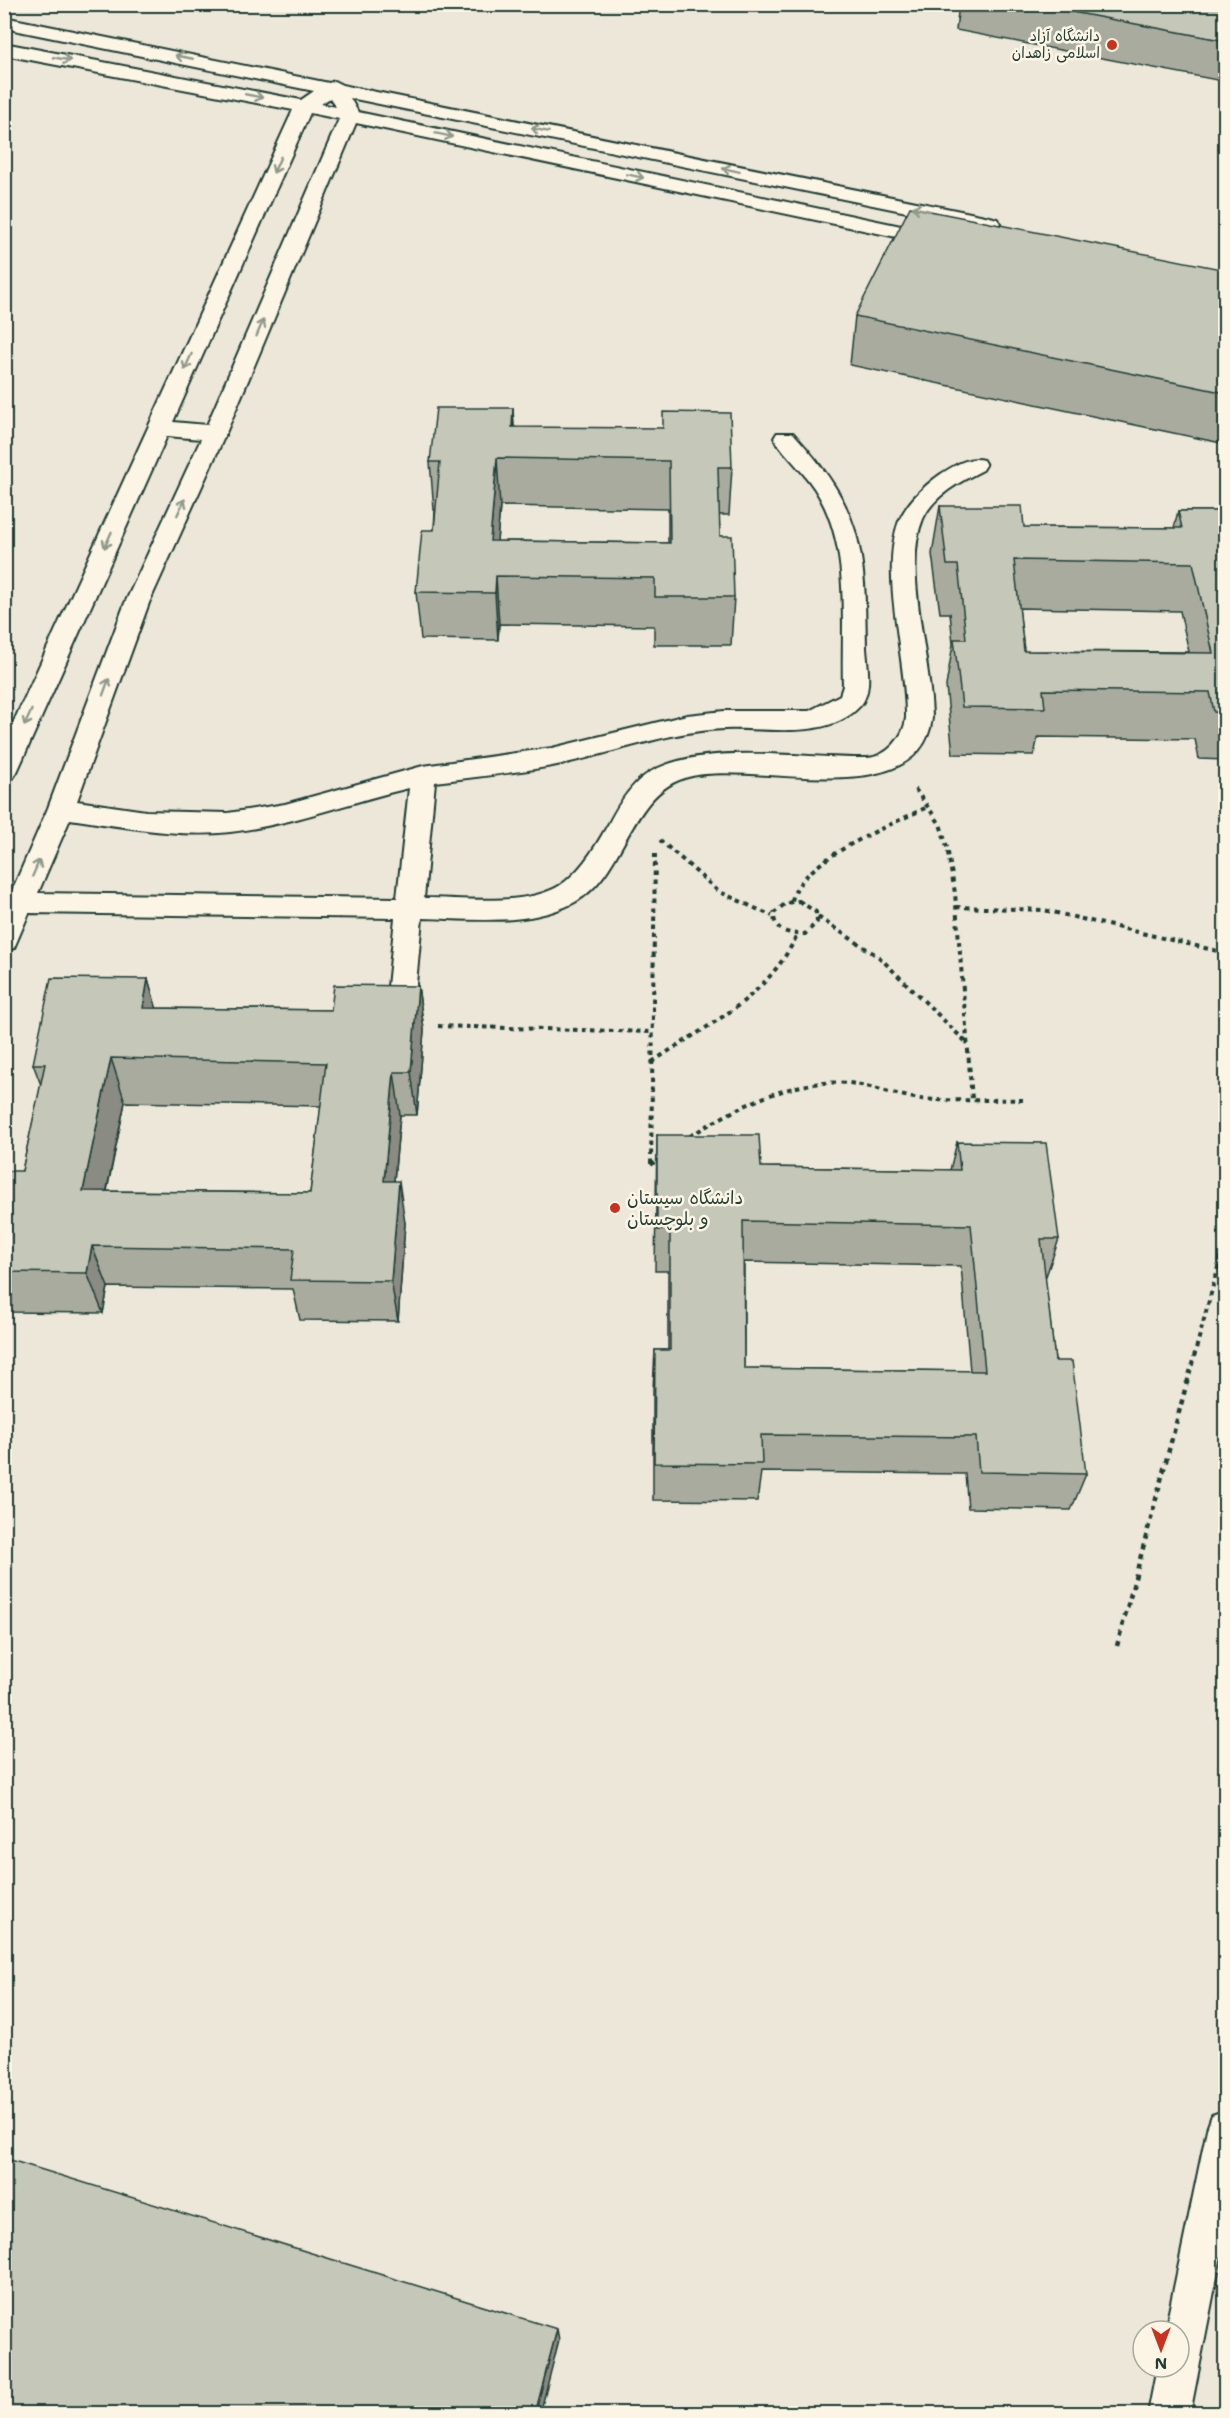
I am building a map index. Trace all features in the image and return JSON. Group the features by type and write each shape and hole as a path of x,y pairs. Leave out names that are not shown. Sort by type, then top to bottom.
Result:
{"lane":[{"path":"4,22 334,87 1014,228"},
{"path":"4,48 350,115 957,244"},
{"path":"4,772 304,106 334,87"},
{"path":"334,87 350,115"},
{"path":"4,941 13,904 61,808 137,603 215,434 350,115"},
{"path":"157,428 215,434"},
{"path":"61,808 146,821 228,823 285,813 358,791 423,776 552,757 687,724 724,720 810,720 829,714 851,700 855,686 850,563 844,528 835,505 817,473 785,438"},
{"path":"13,904 499,909 540,905 575,890 603,860 634,799 656,779 684,768 716,765 876,766 904,752 918,726 915,661 904,553 908,527 926,498 954,474 975,465"},
{"path":"400,1006 423,776"},
{"path":"1188,2319 1224,2142"},
{"path":"1169,2414 1176,2379"}],"path":[{"path":"915,789 940,824 947,847 956,907 972,1099"},
{"path":"792,901 795,888 822,864 858,841 927,807"},
{"path":"669,1151 651,1165 656,836 718,891 772,916 776,928 789,935 797,935 815,927 818,917"},
{"path":"772,916 779,906 792,901 806,903 818,917 850,935 875,955 968,1043"},
{"path":"956,907 1044,910 1226,953"},
{"path":"652,1062 733,1010 759,990 786,958 797,935"},
{"path":"434,1026 652,1032"},
{"path":"688,1138 723,1116 762,1097 820,1083 849,1083 923,1099 1023,1100"},
{"path":"1117,1646 1226,1237"}],"shaded area":[{"name":"دانشگاه سیستان و بلوچستان","path":"5,5 1225,5 1225,2413 5,2414"}],"building":[{"path":"1030,4 1226,4 1226,41"},
{"path":"910,207 1226,270 1226,393 855,316"},
{"path":"436,408 513,408 512,427 663,428 663,412 730,413 732,467 718,467 720,536 732,536 734,597 655,597 655,578 496,576 495,593 416,592 422,530 434,530 440,462 430,462","holes":["497,458 669,461 670,543 490,541"]},
{"path":"940,506 1022,506 1024,527 1182,528 1178,511 1226,511 1226,713 1214,712 1210,692 1043,690 1045,708 962,707 954,639 966,639 958,565 947,565","holes":["1014,560 1193,563 1213,653 1024,651"]},
{"path":"51,978 148,979 143,1008 331,1010 334,985 418,986 411,1072 394,1072 384,1181 399,1181 391,1281 290,1280 294,1249 92,1246 87,1273 4,1272 4,1185 7,1171 22,1171 45,1064 33,1064","holes":["111,1058 326,1063 310,1193 83,1191"]},
{"path":"657,1135 759,1135 761,1167 960,1170 957,1142 1046,1143 1059,1239 1041,1239 1055,1361 1072,1361 1086,1474 979,1472 976,1437 761,1435 762,1464 654,1463 655,1350 670,1350 670,1230 657,1230","holes":["743,1221 971,1225 985,1371 744,1368"]},
{"path":"4,2158 557,2329 535,2414 4,2414"}],"place":[{"name":"دانشگاه آزاد اسلامی زاهدان","path":"1112,45"},
{"name":"دانشگاه سیستان و بلوچستان","path":"615,1208"}]}
